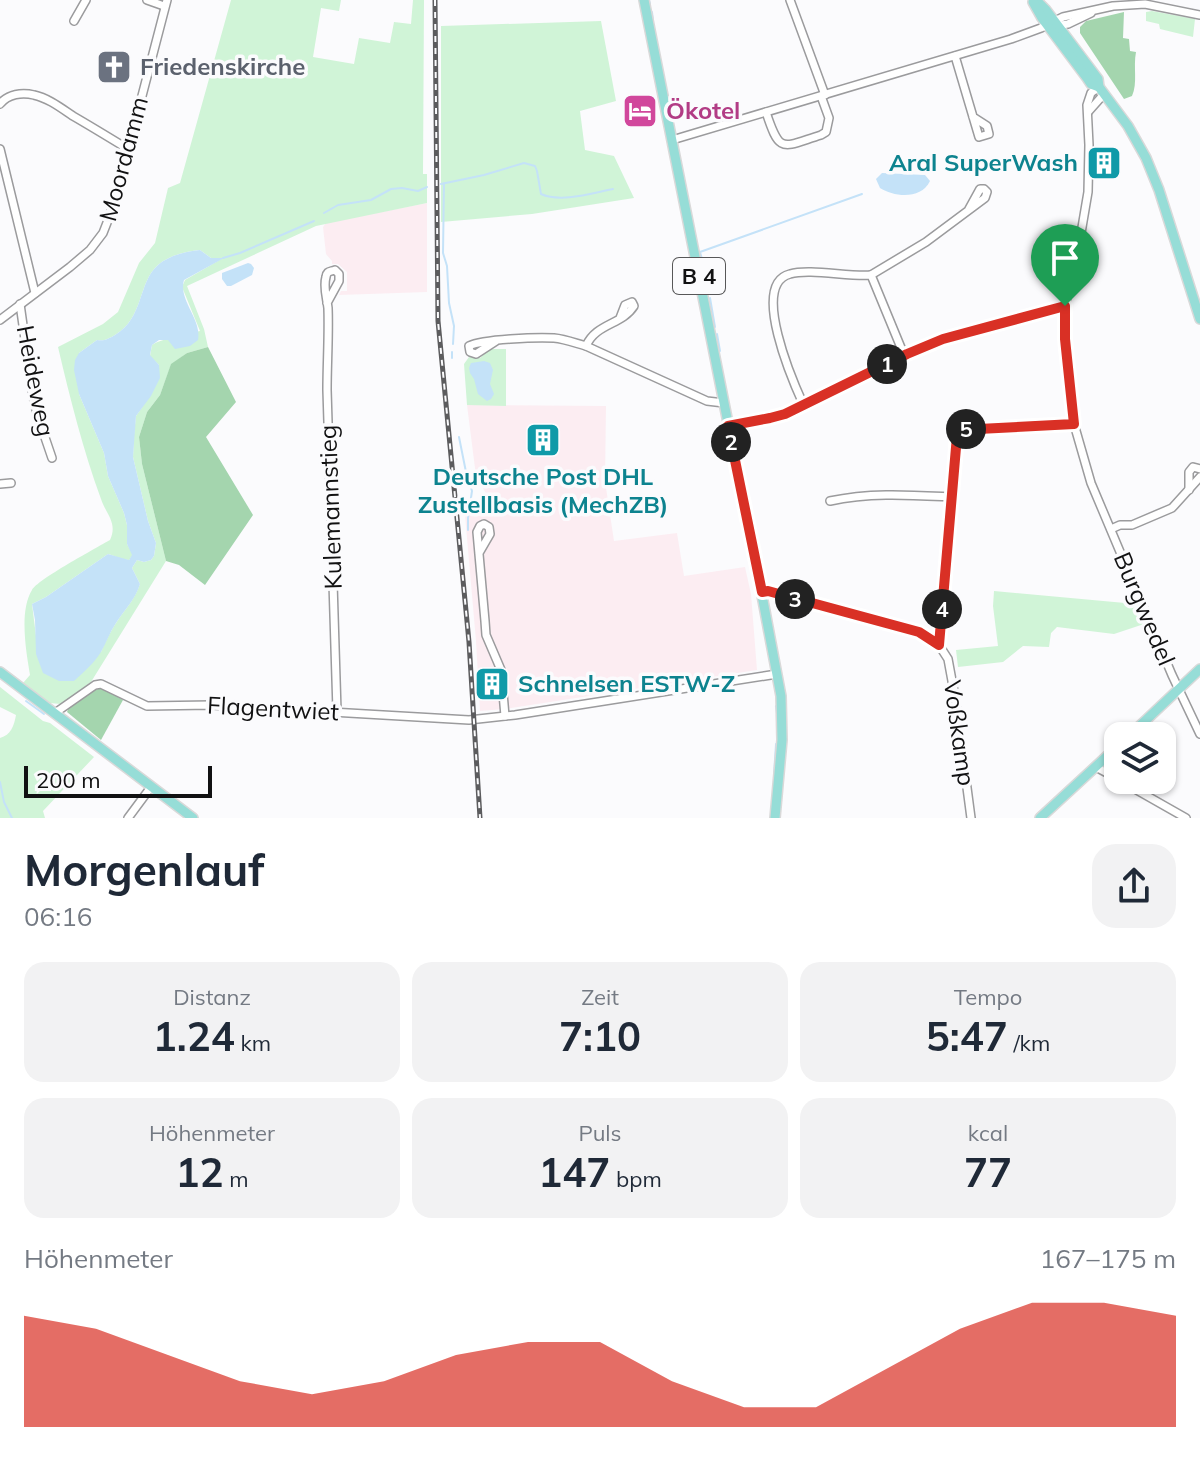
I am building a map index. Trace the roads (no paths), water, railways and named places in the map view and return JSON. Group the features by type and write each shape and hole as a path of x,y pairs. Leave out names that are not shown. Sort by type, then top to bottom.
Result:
{"main road":[{"name":"B 4","path":"644,0 782,703 775,818"},
{"path":"1034,0 1098,79 1102,90 1135,136 1159,190 1200,319"},
{"path":"1144,722 1200,669"},
{"path":"0,672 193,818"},
{"path":"1040,818 1104,759"}],"street":[{"path":"74,21 86,0"},
{"path":"147,0 165,3"},
{"path":"766,112 773,135 786,145 821,135 828,128 829,118 823,95 790,0"},
{"name":"Moordamm","path":"0,320 70,267 90,250 103,233 165,3"},
{"path":"672,140 1053,24 1068,24 1098,9 1145,4 1200,15"},
{"path":"955,56 973,117"},
{"name":"Burgwedel","path":"1102,90 1090,97 1087,105 1089,174 1086,206 1065,306 1065,339 1074,424 1091,483 1200,734"},
{"path":"0,104 12,95 35,95 128,149"},
{"path":"0,149 35,293"},
{"path":"804,406 781,346 774,309 775,286 783,277 794,273 871,275 926,242 969,209"},
{"path":"871,275 904,355"},
{"name":"Kulemannstieg","path":"327,303 337,711"},
{"name":"Heideweg","path":"20,304 33,396 52,458"},
{"path":"728,426 770,418 804,406 904,355 943,339 1065,306"},
{"path":"586,346 594,332 620,318"},
{"path":"496,341 552,338 586,346 707,401 724,403"},
{"path":"762,592 768,591 919,632 939,645 959,430 1074,424"},
{"name":"Burgwedel","path":"1189,490 1189,472 1193,467 1200,469"},
{"name":"Burgwedel","path":"1111,529 1132,525 1172,508 1200,477"},
{"path":"0,484 11,483"},
{"path":"830,501 855,495 952,497"},
{"path":"479,553 486,635 501,670 505,716"},
{"name":"Voßkamp","path":"939,645 948,659 971,818"},
{"name":"Flagentwiet","path":"57,715 95,685 101,684 147,706 201,705 482,719 777,674"},
{"path":"1096,767 1104,772"},
{"path":"128,818 151,787"},
{"path":"1143,794 1186,818"}],"water":[{"path":"882,173 925,175 930,181 914,194 900,195 880,188 876,179"},
{"path":"200,250 211,258 224,258 184,280 184,295 197,325 198,340 190,346 175,349 168,340 159,340 152,345 150,355 159,365 160,378 136,416 133,457 156,543 154,556 144,562 137,560 132,568 140,584 138,590 98,656 74,681 59,681 43,673 36,654 32,604 108,554 129,560 132,555 127,544 124,513 108,476 104,453 79,394 75,360 79,353 97,340 108,339 124,328 158,265 178,254"},
{"path":"248,263 254,268 252,275 227,286 222,273"},
{"path":"471,363 490,363 493,370 490,384 494,394 487,401 478,394 469,368"}],"waterway":[{"path":"649,0 650,4"},
{"path":"652,12 653,20"},
{"path":"441,184 524,163 535,166 541,194 549,197 577,196 613,189"},
{"path":"444,183 443,253 454,326 453,344"},
{"path":"324,213 338,205 371,200 391,189 418,191 427,187"},
{"path":"702,259 700,252 862,194"},
{"path":"223,258 314,221"},
{"path":"702,262 708,290"},
{"path":"710,298 715,327"},
{"path":"717,334 720,351"},
{"path":"452,352 452,358"},
{"path":"459,437 472,491 468,530"},
{"path":"26,701 44,714"},
{"path":"776,706 777,713"},
{"path":"777,718 777,736"},
{"path":"774,775 776,744"},
{"path":"0,782 4,802 12,818"}],"railway":[{"path":"435,0 438,321 469,642 480,818"}],"place":[{"name":"Friedenskirche","path":"114,67"},
{"name":"Ökotel","path":"640,111"},
{"name":"Aral SuperWash","path":"1104,163"},
{"name":"Deutsche Post DHL Zustellbasis (MechZB)","path":"543,440"},
{"name":"Schnelsen ESTW-Z","path":"492,684"}]}
